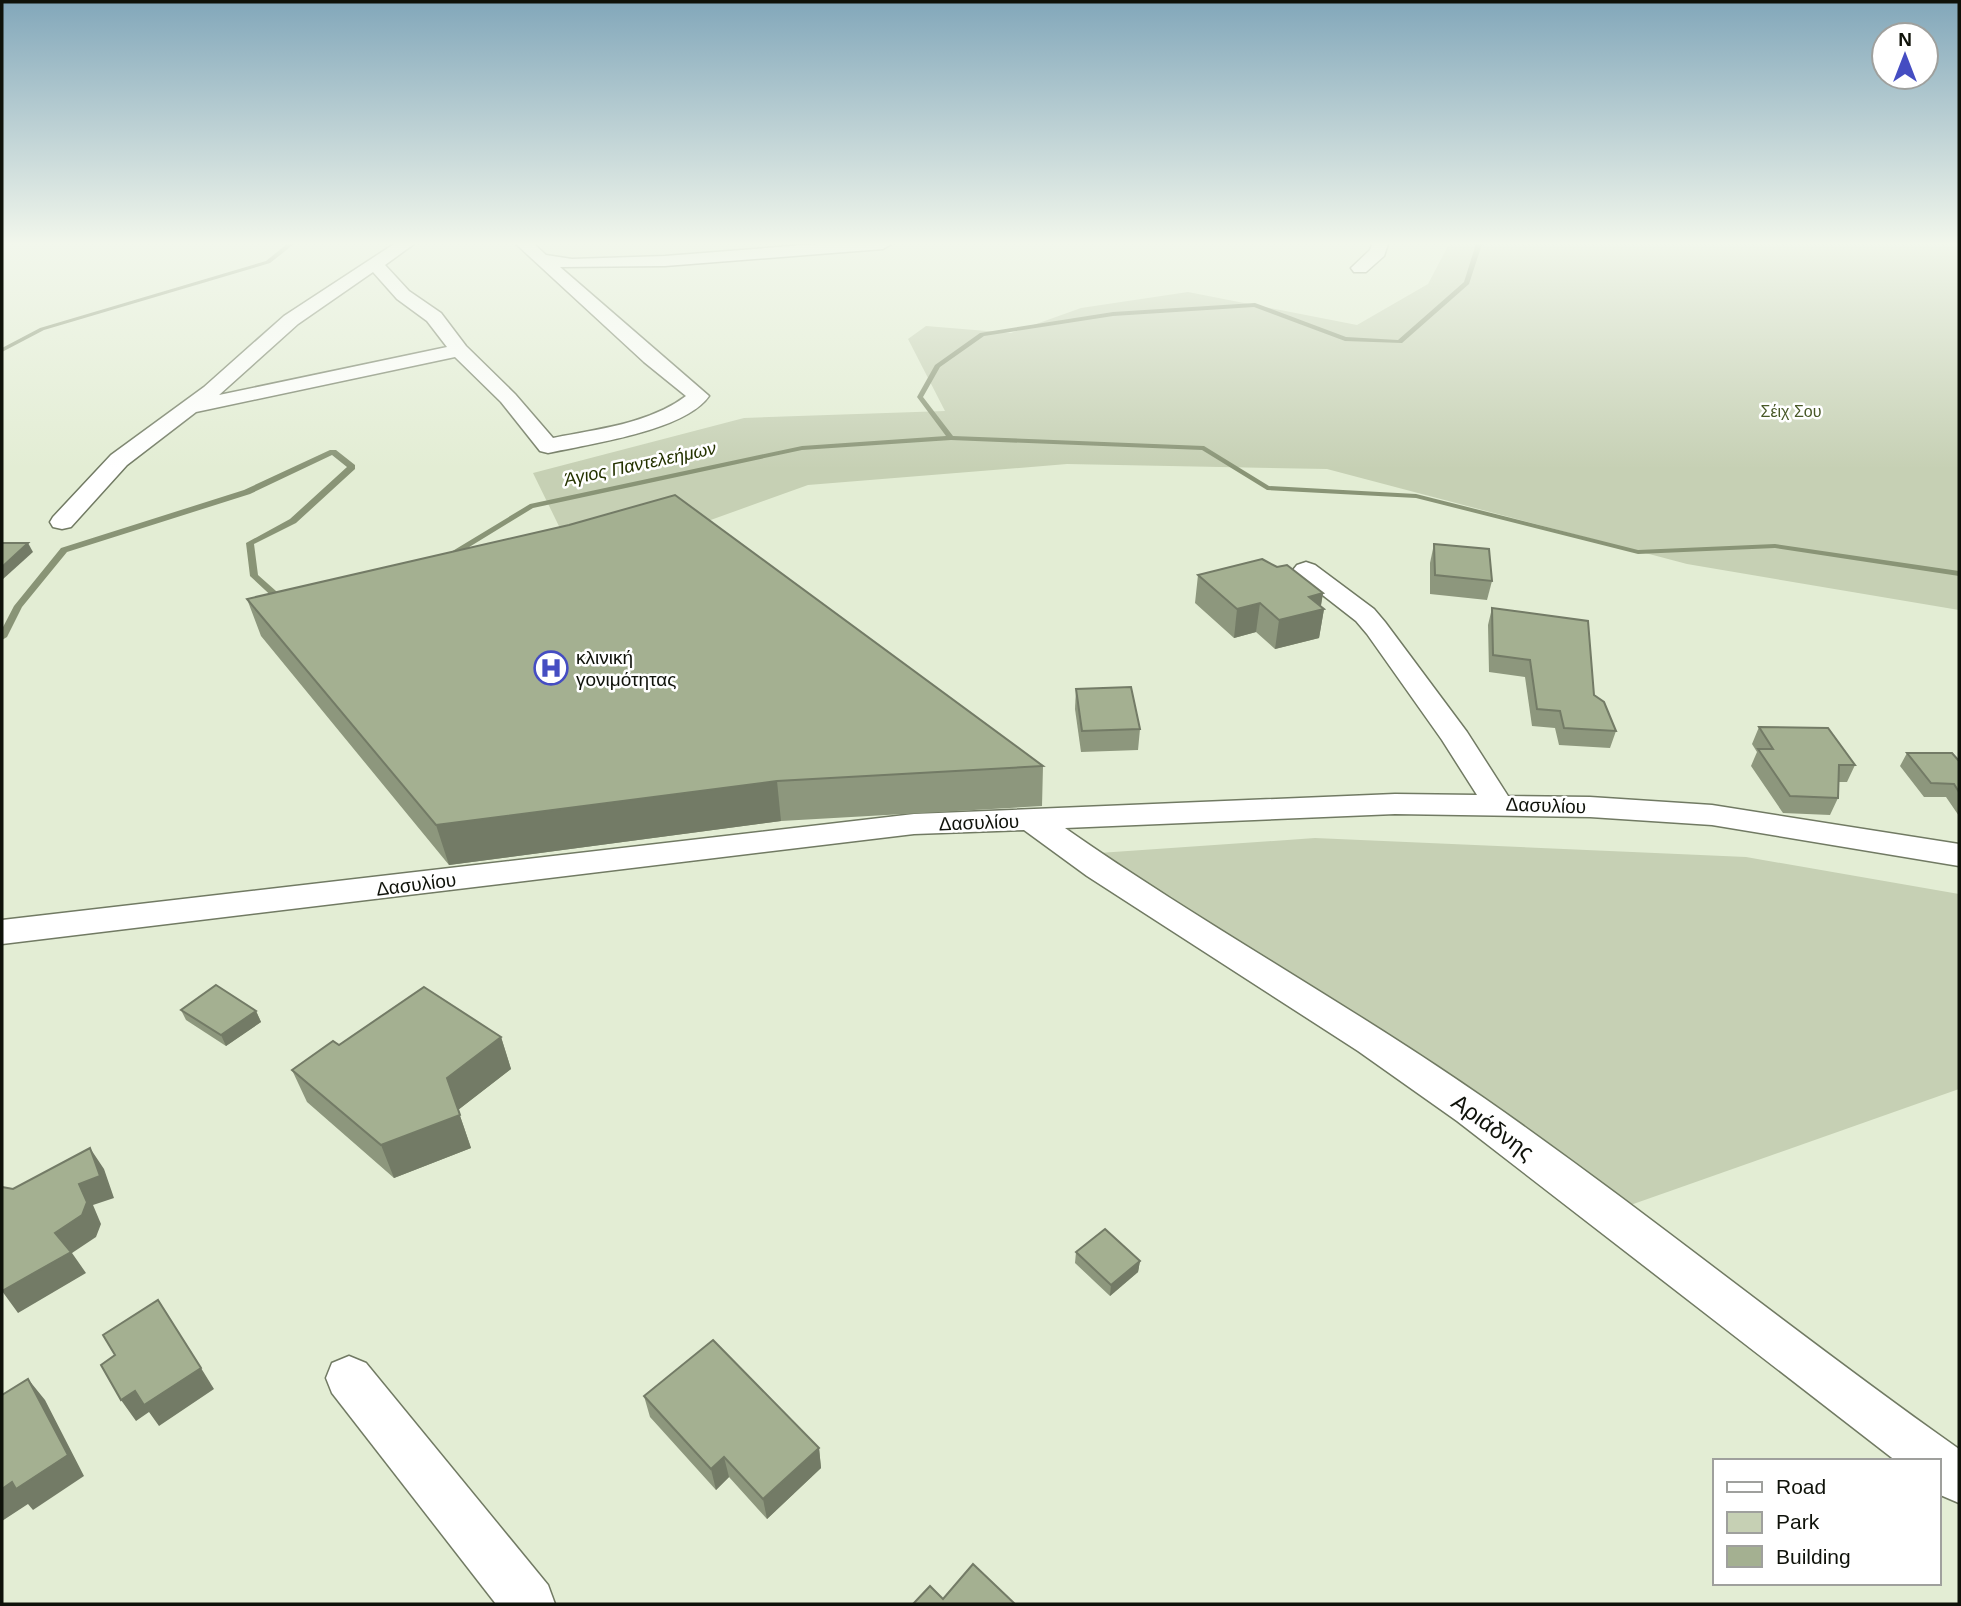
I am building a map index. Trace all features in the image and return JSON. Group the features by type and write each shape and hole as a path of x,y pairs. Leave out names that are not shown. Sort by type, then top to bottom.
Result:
{"street":[{"path":"62,522 119,460 189,408 292,319"},
{"path":"435,319 459,350 508,398 548,446 661,418 688,406 699,396 609,319"},
{"path":"189,408 459,350"},
{"path":"1306,570 1365,615 1376,628 1456,738 1498,804"},
{"name":"Δασυλίου","path":"2,932 914,824 1395,804 1498,804 1712,815 1959,855"},
{"name":"Αριάδνης","path":"1032,820 1099,868 1371,1041 1471,1110 1932,1459"},
{"path":"349,1378 528,1604"},
{"name":"Αριάδνης","path":"1940,1465 1959,1479"}],"green space":[{"name":"Σέιχ Σου","path":"1050,319 1326,319 1357,325 1367,319 1959,319 1959,610 1687,564 1327,469 1067,464 808,485 680,531 576,561 533,473 744,418 945,411 908,339 926,326 1011,333"},
{"path":"1315,838 1746,857 1959,894 1959,1089 1622,1208 1099,853"}],"building":[{"path":"675,495 1043,766 777,781 436,825 247,599 569,525"},
{"path":"2,543 28,543 2,567"},
{"path":"1434,544 1489,549 1492,581 1435,575"},
{"path":"1262,559 1277,567 1287,565 1323,593 1309,597 1324,609 1279,620 1260,603 1237,609 1198,575"},
{"path":"1492,608 1588,621 1594,695 1604,702 1616,731 1564,728 1560,711 1537,709 1530,660 1493,655"},
{"path":"1131,687 1140,729 1082,731 1076,689"},
{"path":"1759,727 1828,728 1855,765 1839,765 1838,798 1790,796 1758,749 1773,749"},
{"path":"1907,753 1952,753 1959,761 1959,792 1954,784 1931,783"},
{"path":"216,985 256,1011 221,1035 181,1010"},
{"path":"424,987 501,1037 447,1078 460,1115 381,1145 292,1070 333,1041 339,1045"},
{"path":"90,1148 100,1176 79,1184 87,1202 82,1215 55,1233 71,1252 2,1291 2,1187 13,1189"},
{"path":"1105,1229 1140,1261 1111,1285 1076,1252"},
{"path":"158,1300 201,1368 144,1405 135,1391 121,1400 101,1365 115,1355 103,1335"},
{"path":"713,1340 819,1448 763,1499 724,1457 711,1469 644,1396"},
{"path":"28,1379 68,1455 16,1489 12,1482 2,1489 2,1395"},
{"path":"973,1564 1015,1604 913,1604 930,1586 943,1599"}],"waterway":[{"path":"2,350 42,329 76,319"},
{"name":"Άγιος Παντελεήμων","path":"951,438 920,397 937,366 982,334 1081,319"},
{"name":"Άγιος Παντελεήμων","path":"1292,319 1345,339 1400,342 1426,319"},
{"name":"Άγιος Παντελεήμων","path":"445,558 530,506 802,448 951,438"},
{"path":"951,438 1204,448 1267,488 1416,496 1638,552 1775,546 1959,574"},
{"name":"Άγιος Παντελεήμων","path":"2,637 18,606 64,550 247,492 333,452 352,467 293,521 250,543 254,576 282,601"}],"place":[{"name":"κλινική γονιμότητας","path":"551,668"}]}
